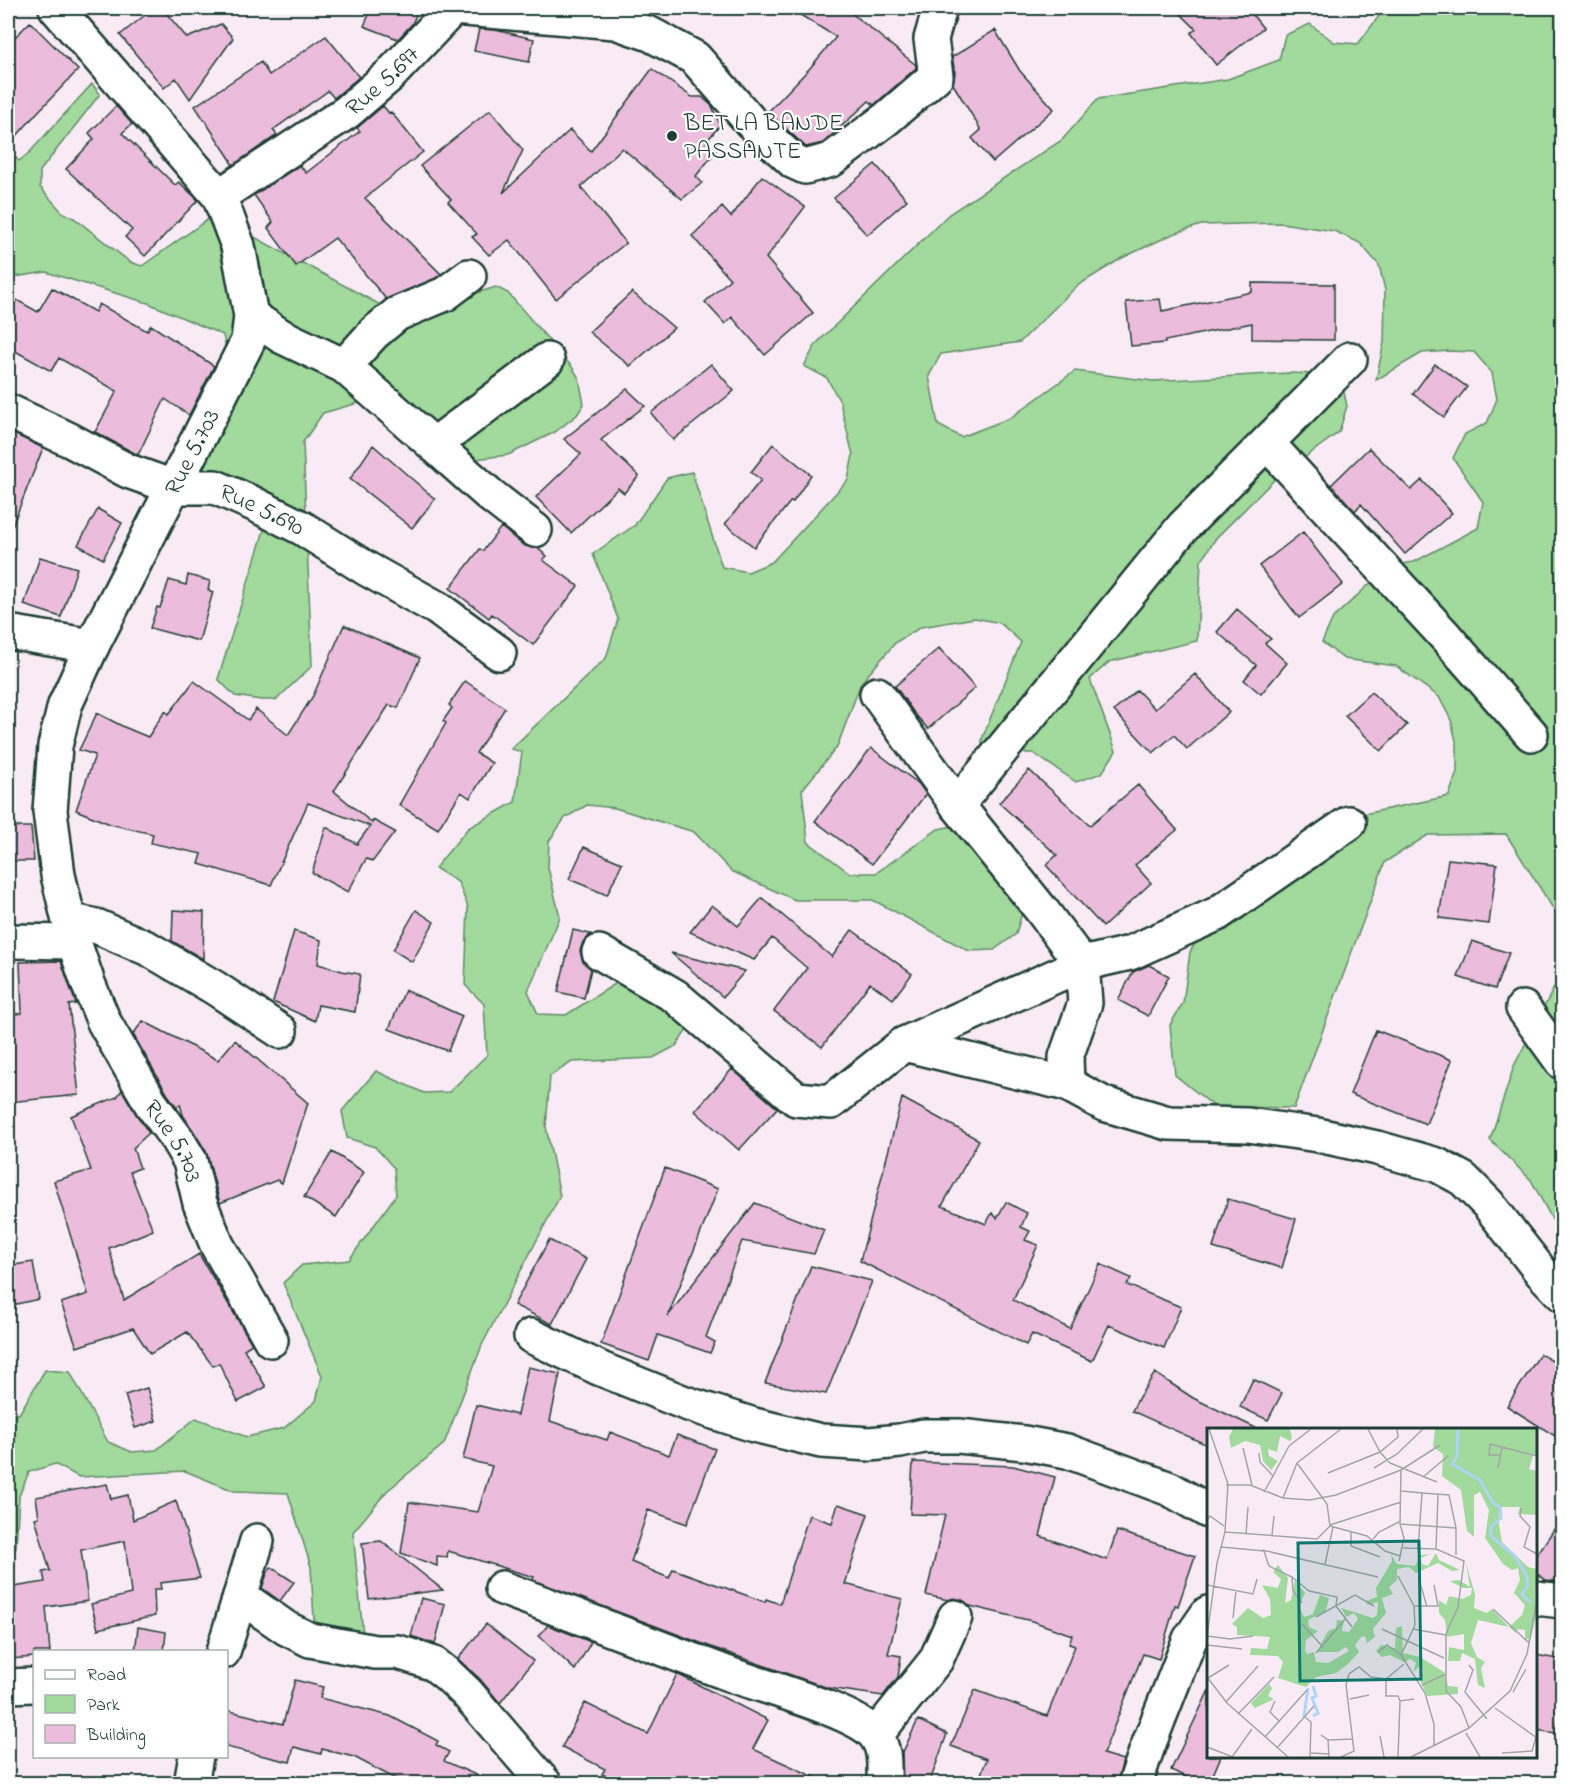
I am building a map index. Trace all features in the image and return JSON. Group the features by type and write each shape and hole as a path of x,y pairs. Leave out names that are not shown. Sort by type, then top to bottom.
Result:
{"street":[{"name":"Rue 5.703","path":"56,8 219,196 238,246 251,316 248,341 92,646 65,705 55,746 50,811 58,875 71,931 87,983 104,1022 152,1105 190,1161 200,1203 217,1245 271,1340"},
{"name":"Rue 5.697","path":"219,196 347,112 390,75 453,8 615,22 650,34 695,58 750,121 794,162 805,167 831,160 936,76 931,39 940,8"},
{"path":"344,366 374,333 397,314 445,294 469,276"},
{"path":"251,316 281,336 344,366 490,495 535,530"},
{"path":"957,805 1183,527 1350,359"},
{"path":"434,445 547,360"},
{"name":"Rue 5.690","path":"8,411 128,471 173,486 215,487 252,502 302,528 437,608 499,653"},
{"path":"1267,443 1446,637 1531,734"},
{"path":"8,632 92,646"},
{"path":"877,694 957,805 1082,964 1085,1003 1066,1057 1067,1084"},
{"path":"599,952 675,996 796,1099 831,1102 904,1044 1082,964 1130,953 1217,914 1349,824"},
{"path":"8,941 96,926 150,949 280,1031"},
{"path":"1522,1008 1563,1062"},
{"path":"904,1044 1067,1084 1104,1104 1168,1123 1248,1125 1318,1135 1377,1148 1437,1165 1463,1179 1488,1204 1542,1273 1563,1294"},
{"path":"531,1336 601,1370 685,1403 754,1425 821,1441 870,1444 924,1436 959,1436 1067,1450 1170,1489 1207,1509"},
{"path":"224,1650 257,1541"},
{"path":"502,1588 821,1706 857,1722 876,1735 884,1756 884,1784"},
{"path":"240,1596 286,1628 310,1640 375,1652 398,1653 434,1665 467,1693 545,1784"},
{"path":"1537,1598 1563,1601"},
{"path":"1136,1784 1148,1746 1190,1639 1207,1616"},
{"path":"876,1735 936,1660 955,1617"},
{"path":"8,1686 33,1685"},
{"path":"191,1784 196,1758"}],"green space":[{"path":"1385,8 1562,8 1562,972 1559,918 1506,834 1428,835 1385,862 1294,1108 1215,1107 1175,1075 1170,1025 1183,1003 1190,952 1216,907 1345,818 1449,796 1457,772 1457,745 1451,720 1439,697 1396,666 1344,659 1322,642 1333,618 1389,566 1414,562 1478,528 1483,502 1453,458 1465,434 1487,423 1497,399 1492,373 1474,352 1422,353 1376,380 1384,342 1385,290 1379,265 1360,243 1334,231 1281,223 1201,225 1173,234 1122,258 1077,286 1020,342 941,354 929,376 938,425 961,437 1010,418 1075,371 1153,381 1289,373 1316,374 1341,379 1347,406 1339,432 1273,481 1216,538 1201,561 1197,641 1109,662 1090,679 1116,751 1102,773 1076,782 1033,753 1006,753 982,765 982,739 1021,642 1000,623 975,618 921,627 896,642 861,683 837,747 802,790 808,842 850,873 876,873 938,829 963,824 1023,909 1016,934 994,950 969,951 873,900 795,900 731,871 694,832 615,808 587,805 565,818 549,841 548,868 560,917 528,991 538,1014 566,1015 621,980 677,976 692,997 691,1024 676,1046 653,1058 572,1062 550,1076 546,1127 560,1196 482,1345 444,1444 387,1491 353,1532 363,1634 336,1637 314,1620 311,1567 288,1493 234,1491 185,1471 79,1477 55,1464 29,1472 19,1496 16,1548 8,1558 8,1413 19,1414 45,1370 70,1372 108,1442 132,1452 156,1450 196,1418 247,1437 284,1428 316,1401 322,1376 283,1283 302,1265 349,1260 396,1195 394,1168 375,1147 347,1138 342,1111 376,1071 424,1093 449,1092 487,1055 484,1004 465,985 468,907 458,882 435,868 468,828 515,802 522,752 511,749 606,658 618,619 593,554 635,525 667,478 692,472 722,567 748,572 772,562 848,480 853,455 840,402 827,378 804,366 816,344 949,214 1062,140 1098,99 1228,79 1279,60 1285,35 1310,24 1334,42 1358,44"},
{"path":"92,84 100,94 40,171 40,187 62,212 74,218 130,262 142,266 207,220 221,219 397,314 403,315 496,287 508,293 579,378 584,404 577,415 555,432 508,455 467,460 379,397 323,413 303,442 312,666 276,700 235,696 218,679 265,527 194,482 226,349 223,335 148,303 46,272 8,278 8,150 19,161"},
{"path":"1562,972 1562,1238 1531,1180 1490,1140 1514,1066"}],"building":[{"path":"154,8 162,8 187,38 221,24 233,38 190,99 176,78 164,88 120,35"},
{"path":"372,8 419,8 412,24 398,39 364,26"},
{"path":"789,8 845,8 916,65 916,68 874,105 869,101 823,143 806,147 768,112 836,37"},
{"path":"1175,8 1247,8 1263,28 1216,65 1191,33 1196,29"},
{"path":"30,22 78,70 8,146 8,44"},
{"path":"479,29 495,30 534,39 529,62 474,51"},
{"path":"995,30 1020,71 1054,109 993,162 972,138 981,130 953,84 955,73 952,57"},
{"path":"326,36 359,77 334,98 328,91 273,130 277,135 233,165 195,106 261,62 269,75"},
{"path":"652,69 692,97 702,97 712,106 720,125 706,142 716,151 696,176 702,183 682,199 622,148 581,187 626,243 556,299 509,240 489,255 472,237 477,234 448,202 451,199 420,166 490,110 523,150 503,193 570,130 591,151"},
{"path":"116,106 132,124 122,133 175,185 179,182 198,200 145,256 125,237 132,230 66,169 94,139 89,133"},
{"path":"383,106 389,113 391,112 423,152 365,198 441,274 386,299 335,238 296,266 268,228 273,222 254,195 300,165 306,173 360,131 357,128"},
{"path":"875,164 907,200 867,235 834,198"},
{"path":"762,176 805,207 766,258 813,313 765,355 732,317 725,324 705,302 730,279 692,236 722,207 731,217"},
{"path":"1252,283 1334,284 1334,340 1252,339 1252,323 1165,341 1165,343 1131,346 1126,302 1160,299 1162,311 1252,292"},
{"path":"52,288 95,312 99,304 147,331 151,325 214,366 189,415 165,399 138,455 95,432 117,391 59,358 51,371 8,347 8,295 38,312"},
{"path":"632,292 674,328 630,366 589,332"},
{"path":"711,364 734,391 673,440 651,413"},
{"path":"1435,364 1467,387 1444,417 1413,394"},
{"path":"627,389 645,406 601,440 639,476 624,493 618,488 571,533 536,497 581,454 564,439"},
{"path":"8,431 43,448 9,534 8,534"},
{"path":"773,444 811,475 793,502 791,501 754,547 725,524 761,480 751,472"},
{"path":"373,445 435,499 412,528 350,479"},
{"path":"1369,448 1411,490 1422,480 1452,513 1405,554 1361,504 1355,511 1331,485"},
{"path":"98,509 122,523 103,559 78,545"},
{"path":"501,527 523,545 537,548 547,556 543,560 578,586 533,645 492,614 489,618 450,588 480,549 483,551"},
{"path":"1303,532 1343,584 1299,618 1259,566"},
{"path":"40,557 77,568 61,617 24,605"},
{"path":"188,575 210,581 208,590 213,592 199,641 150,628 157,607 160,608 169,580 186,585"},
{"path":"1237,609 1271,639 1265,643 1287,663 1261,694 1244,680 1256,665 1217,632"},
{"path":"344,625 420,658 398,708 389,705 334,791 372,823 373,820 395,832 373,861 366,859 348,892 312,873 326,827 357,844 370,826 308,803 271,885 199,864 202,854 151,843 153,834 110,824 76,810 95,755 79,750 97,713 148,737 165,711 169,714 194,681 248,720 256,709 288,735 313,696"},
{"path":"939,648 975,688 928,729 895,686"},
{"path":"1195,674 1229,712 1187,749 1174,735 1153,753 1114,711 1137,690 1155,709"},
{"path":"465,681 505,708 476,753 492,763 470,798 461,792 438,829 399,805 446,723 443,721 452,708 449,705"},
{"path":"1371,692 1407,725 1381,751 1345,716"},
{"path":"871,748 919,784 926,794 872,864 815,821"},
{"path":"1029,770 1090,825 1138,785 1177,830 1135,865 1151,883 1103,927 1046,865 1057,855 999,803"},
{"path":"8,827 31,827 34,861 8,861"},
{"path":"584,847 622,863 607,895 569,879"},
{"path":"1448,859 1497,864 1489,924 1439,918"},
{"path":"762,898 832,957 852,930 912,974 893,999 870,983 822,1047 774,1011 807,968 772,938 754,960 690,932 712,905 738,926"},
{"path":"173,910 204,912 203,959 172,941"},
{"path":"416,910 434,922 412,962 393,950"},
{"path":"573,930 594,935 589,936 583,942 580,951 583,962 591,969 584,998 558,992"},
{"path":"294,931 321,940 318,964 360,974 355,1012 318,1005 315,1021 273,1002"},
{"path":"1472,941 1509,953 1495,989 1458,977"},
{"path":"671,953 745,971 723,997"},
{"path":"61,961 76,1004 69,1005 79,1095 8,1102 8,1015 22,1013 20,962"},
{"path":"1149,965 1169,976 1148,1016 1118,1000 1133,972"},
{"path":"405,990 462,1016 448,1051 389,1029"},
{"path":"143,1021 218,1060 235,1040 308,1103 282,1183 277,1180 220,1203 206,1151 183,1115 180,1104 177,1107 168,1095 133,1034"},
{"path":"1376,1030 1452,1060 1426,1124 1350,1094"},
{"path":"732,1069 777,1108 739,1150 695,1111"},
{"path":"122,1090 149,1133 133,1148 140,1168 130,1172 153,1230 109,1248 124,1300 199,1254 252,1344 244,1349 266,1387 238,1402 219,1363 213,1366 187,1332 150,1354 133,1328 77,1347 61,1303 88,1294 54,1181 91,1170 71,1116 117,1097"},
{"path":"902,1098 979,1140 942,1206 986,1224 992,1213 997,1218 1006,1202 1027,1213 1021,1227 1030,1231 1025,1240 1038,1245 1013,1300 1070,1329 1100,1264 1131,1278 1127,1285 1181,1307 1164,1348 1109,1325 1092,1361 1032,1334 1026,1345 860,1261"},
{"path":"332,1152 364,1172 336,1217 304,1197"},
{"path":"665,1168 718,1189 668,1316 755,1203 824,1230 814,1254 742,1241 706,1337 715,1342 710,1353 658,1335 649,1361 601,1344"},
{"path":"1228,1199 1296,1219 1282,1268 1213,1248"},
{"path":"549,1240 586,1259 552,1324 514,1305"},
{"path":"33,1262 39,1299 8,1306 8,1266"},
{"path":"811,1266 872,1281 826,1394 765,1383"},
{"path":"1540,1354 1563,1367 1563,1441 1507,1406"},
{"path":"528,1367 560,1374 550,1421 607,1440 610,1432 669,1455 677,1435 715,1449 687,1524 648,1510 631,1562 669,1578 673,1569 765,1602 766,1599 780,1604 809,1515 832,1523 838,1504 868,1514 845,1584 902,1599 888,1654 901,1656 898,1677 883,1696 828,1688 533,1580 534,1577 448,1551 447,1557 437,1556 437,1566 401,1553 409,1502 478,1512 492,1466 463,1459 476,1405 517,1415"},
{"path":"1155,1373 1193,1398 1256,1428 1207,1428 1207,1445 1132,1411"},
{"path":"1253,1379 1282,1393 1268,1420 1240,1407"},
{"path":"147,1388 156,1421 135,1428 125,1395"},
{"path":"913,1462 1013,1466 1055,1477 1040,1536 1107,1560 1117,1531 1195,1556 1178,1606 1175,1605 1159,1659 1143,1654 1103,1754 1123,1760 1117,1784 977,1784 987,1759 951,1746 975,1690 1047,1716 1075,1646 1069,1644 1072,1635 1032,1621 970,1606 954,1598 948,1600 926,1595 945,1515 910,1514"},
{"path":"107,1484 111,1499 128,1495 133,1520 176,1501 200,1578 160,1583 161,1589 154,1589 155,1616 98,1629 91,1604 131,1594 125,1541 81,1550 88,1601 46,1607 50,1650 33,1650 33,1657 10,1659 10,1652 8,1653 8,1588 45,1582 43,1572 50,1571 35,1518 39,1517 36,1497"},
{"path":"1563,1516 1563,1582 1546,1580 1537,1574 1537,1555"},
{"path":"381,1541 443,1590 369,1599 362,1543"},
{"path":"271,1567 294,1582 280,1601 262,1588"},
{"path":"421,1598 445,1604 435,1644 411,1636"},
{"path":"486,1624 533,1661 500,1703 480,1679 458,1659"},
{"path":"548,1625 591,1642 575,1670 539,1636"},
{"path":"138,1627 166,1632 164,1650 135,1650"},
{"path":"1537,1655 1563,1660 1563,1696 1556,1733 1537,1730"},
{"path":"677,1674 768,1720 753,1749 830,1784 621,1784 602,1774 605,1769 562,1747 585,1703 648,1734"},
{"path":"295,1680 323,1687 320,1698 390,1716 438,1741 436,1745 449,1752 444,1761 496,1784 405,1784 354,1757 322,1749 321,1754 294,1747 290,1762 228,1747 228,1710 283,1724"},
{"path":"1207,1694 1207,1758 1220,1758 1209,1784 1200,1784 1171,1770"},
{"path":"918,1720 947,1734 929,1784 903,1784 902,1754"}],"place":[{"name":"BET LA BANDE PASSANTE","path":"672,136"}]}
